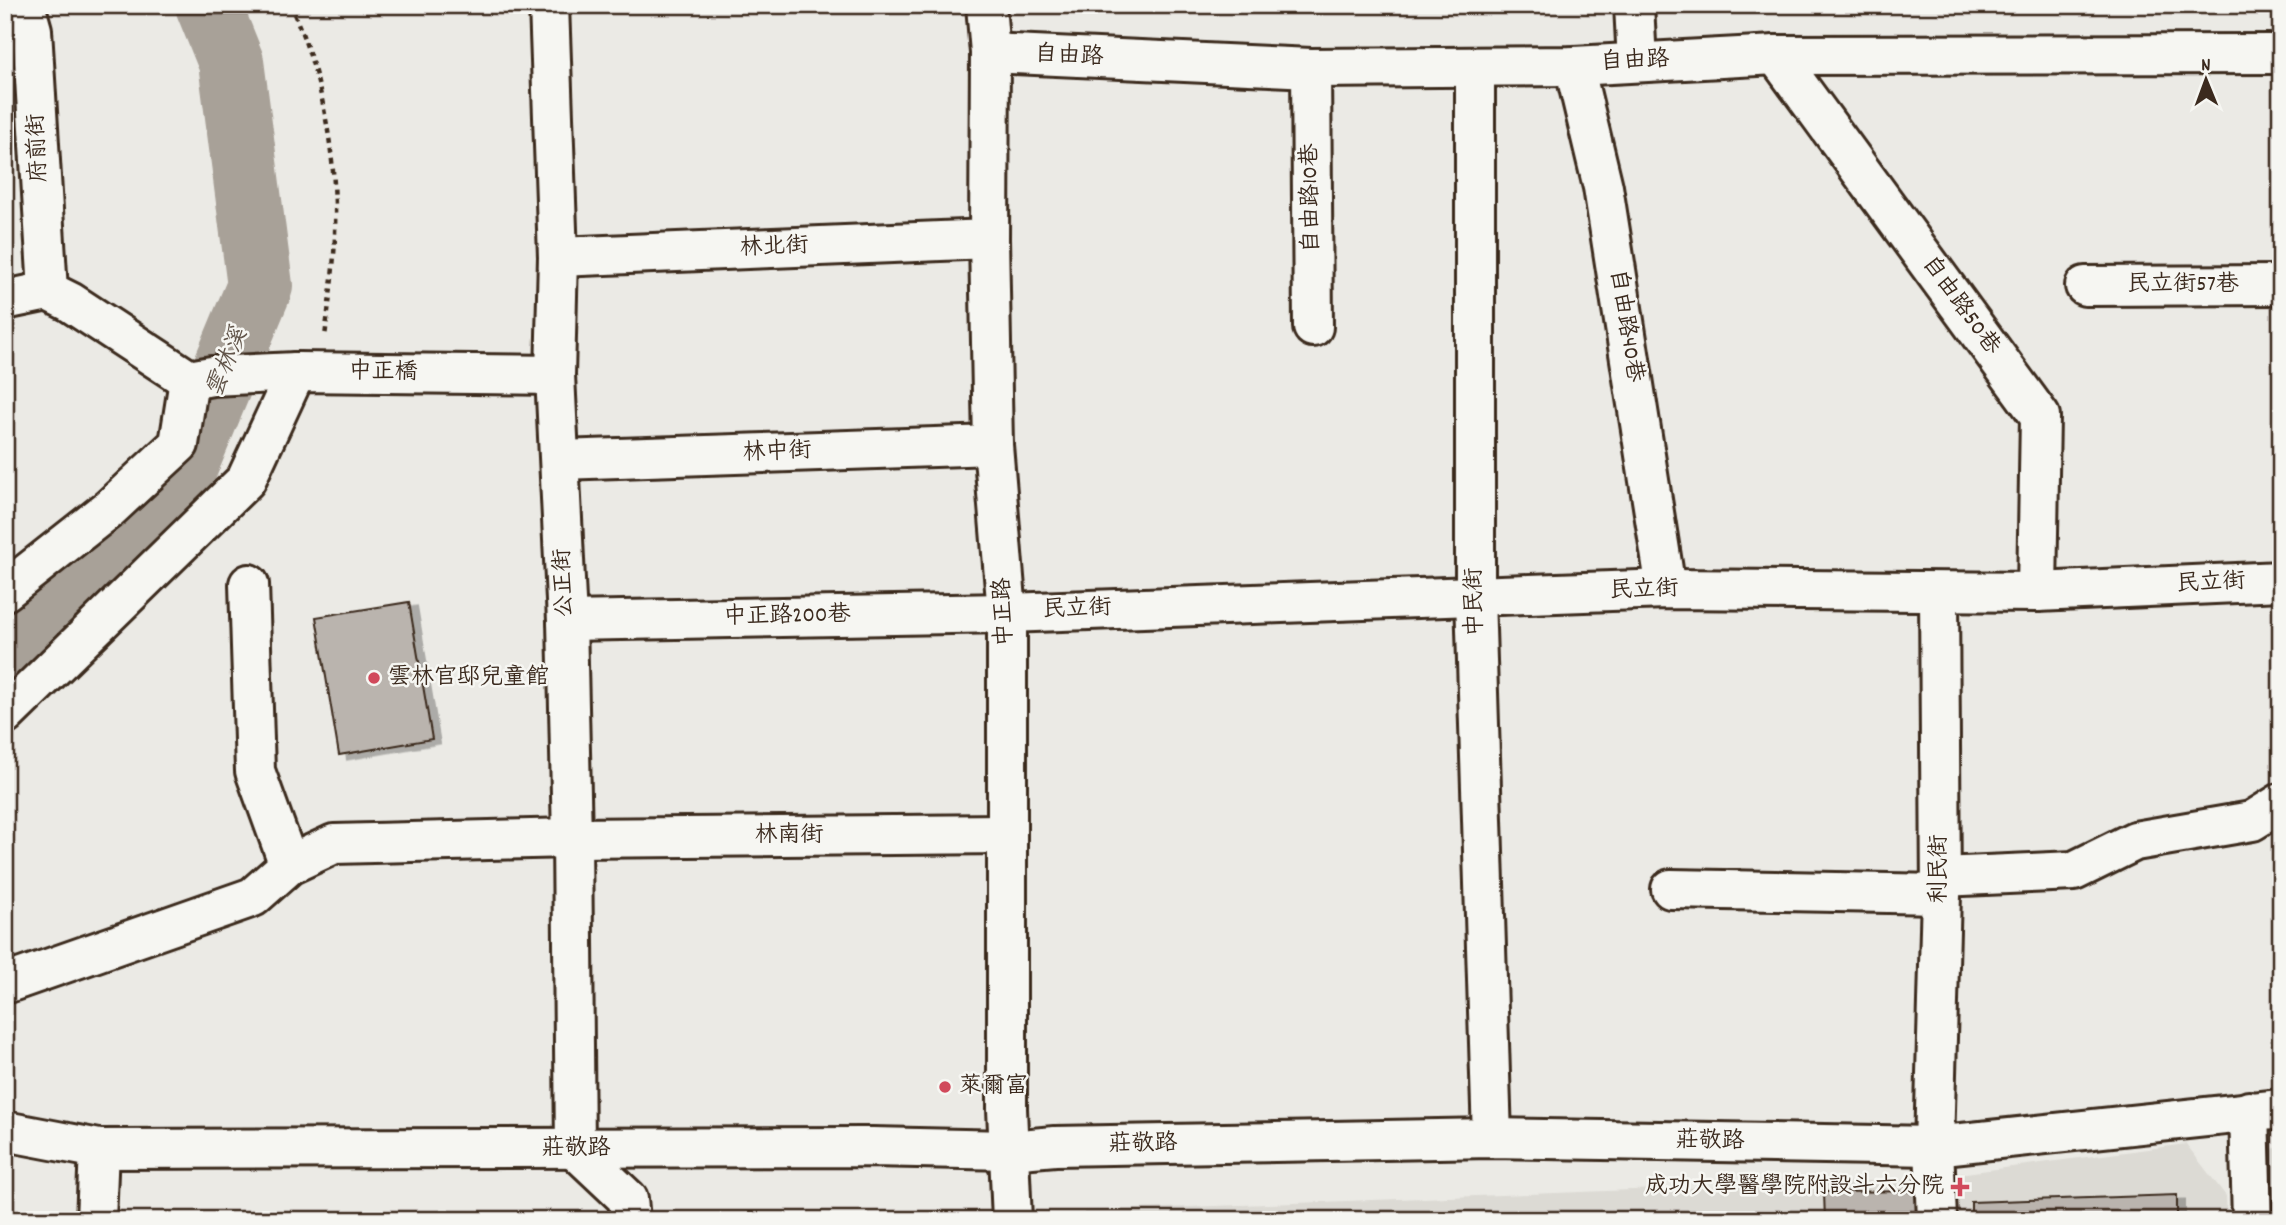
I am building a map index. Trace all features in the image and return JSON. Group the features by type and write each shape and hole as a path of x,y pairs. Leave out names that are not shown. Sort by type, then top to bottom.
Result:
{"street":[{"name":"府前街","path":"25,5 32,30 48,291"},
{"name":"中正路","path":"986,5 990,53 989,239 993,445 1007,613 1006,834 1012,1220"},
{"path":"1634,5 1637,62"},
{"name":"公正街","path":"547,10 558,257 555,375 567,621 575,1149"},
{"name":"自由路","path":"990,53 1311,68 1574,66 1776,55 2281,54"},
{"name":"自由路50巷","path":"1776,55 2040,416 2037,592"},
{"name":"自由路40巷","path":"1574,66 1603,187 1666,589"},
{"name":"中民街","path":"1475,67 1475,597 1492,1138"},
{"name":"自由路10巷","path":"1311,68 1313,327"},
{"name":"林北街","path":"558,257 989,239"},
{"name":"民立街57巷","path":"2085,286 2281,285"},
{"path":"5,300 48,291 201,378 179,444 109,509 5,590"},
{"path":"5,715 246,480 304,373"},
{"name":"中正橋","path":"201,378 304,373 555,375"},
{"name":"林中街","path":"560,460 993,445"},
{"name":"民立街","path":"1007,613 1666,589 2037,592 2281,581"},
{"path":"249,584 256,771 289,865"},
{"name":"利民街","path":"1937,1220 1934,1146 1941,885 1939,593"},
{"name":"中正路200巷","path":"567,621 1007,613"},
{"path":"1671,889 1941,885 2074,871 2135,841 2252,821 2281,803"},
{"name":"林南街","path":"5,984 253,897 289,865 334,844 572,838 1006,834"},
{"path":"2252,1220 2265,1110"},
{"name":"莊敬路","path":"5,1131 99,1149 872,1147 1009,1150 1055,1146 1492,1138 1934,1146 2265,1110"},
{"path":"96,1220 99,1149"},
{"path":"575,1149 628,1199 630,1220"}],"path":[{"path":"290,5 304,34 330,136 335,234 304,373"}],"shaded area":[{"name":"成功大學醫學院附設斗六分院","path":"2186,1144 2226,1196 2227,1220 1085,1220 1085,1211 1920,1179"},
{"path":"2281,1148 2281,1220 2267,1220 2264,1149"}],"building":[{"name":"雲林官邸兒童館","path":"409,602 432,739 339,755 316,617"},
{"path":"1931,1191 1931,1220 1825,1220 1824,1192"},
{"path":"2177,1195 2177,1220 1971,1220 1971,1202"},
{"path":"1825,1216 1825,1220 1708,1220"}],"waterway":[{"name":"雲林溪","path":"5,649 178,483 260,286 231,62 208,5"}],"place":[{"name":"雲林官邸兒童館","path":"374,678"},
{"name":"萊爾富","path":"945,1087"},
{"name":"成功大學醫學院附設斗六分院","path":"1960,1187"}]}
